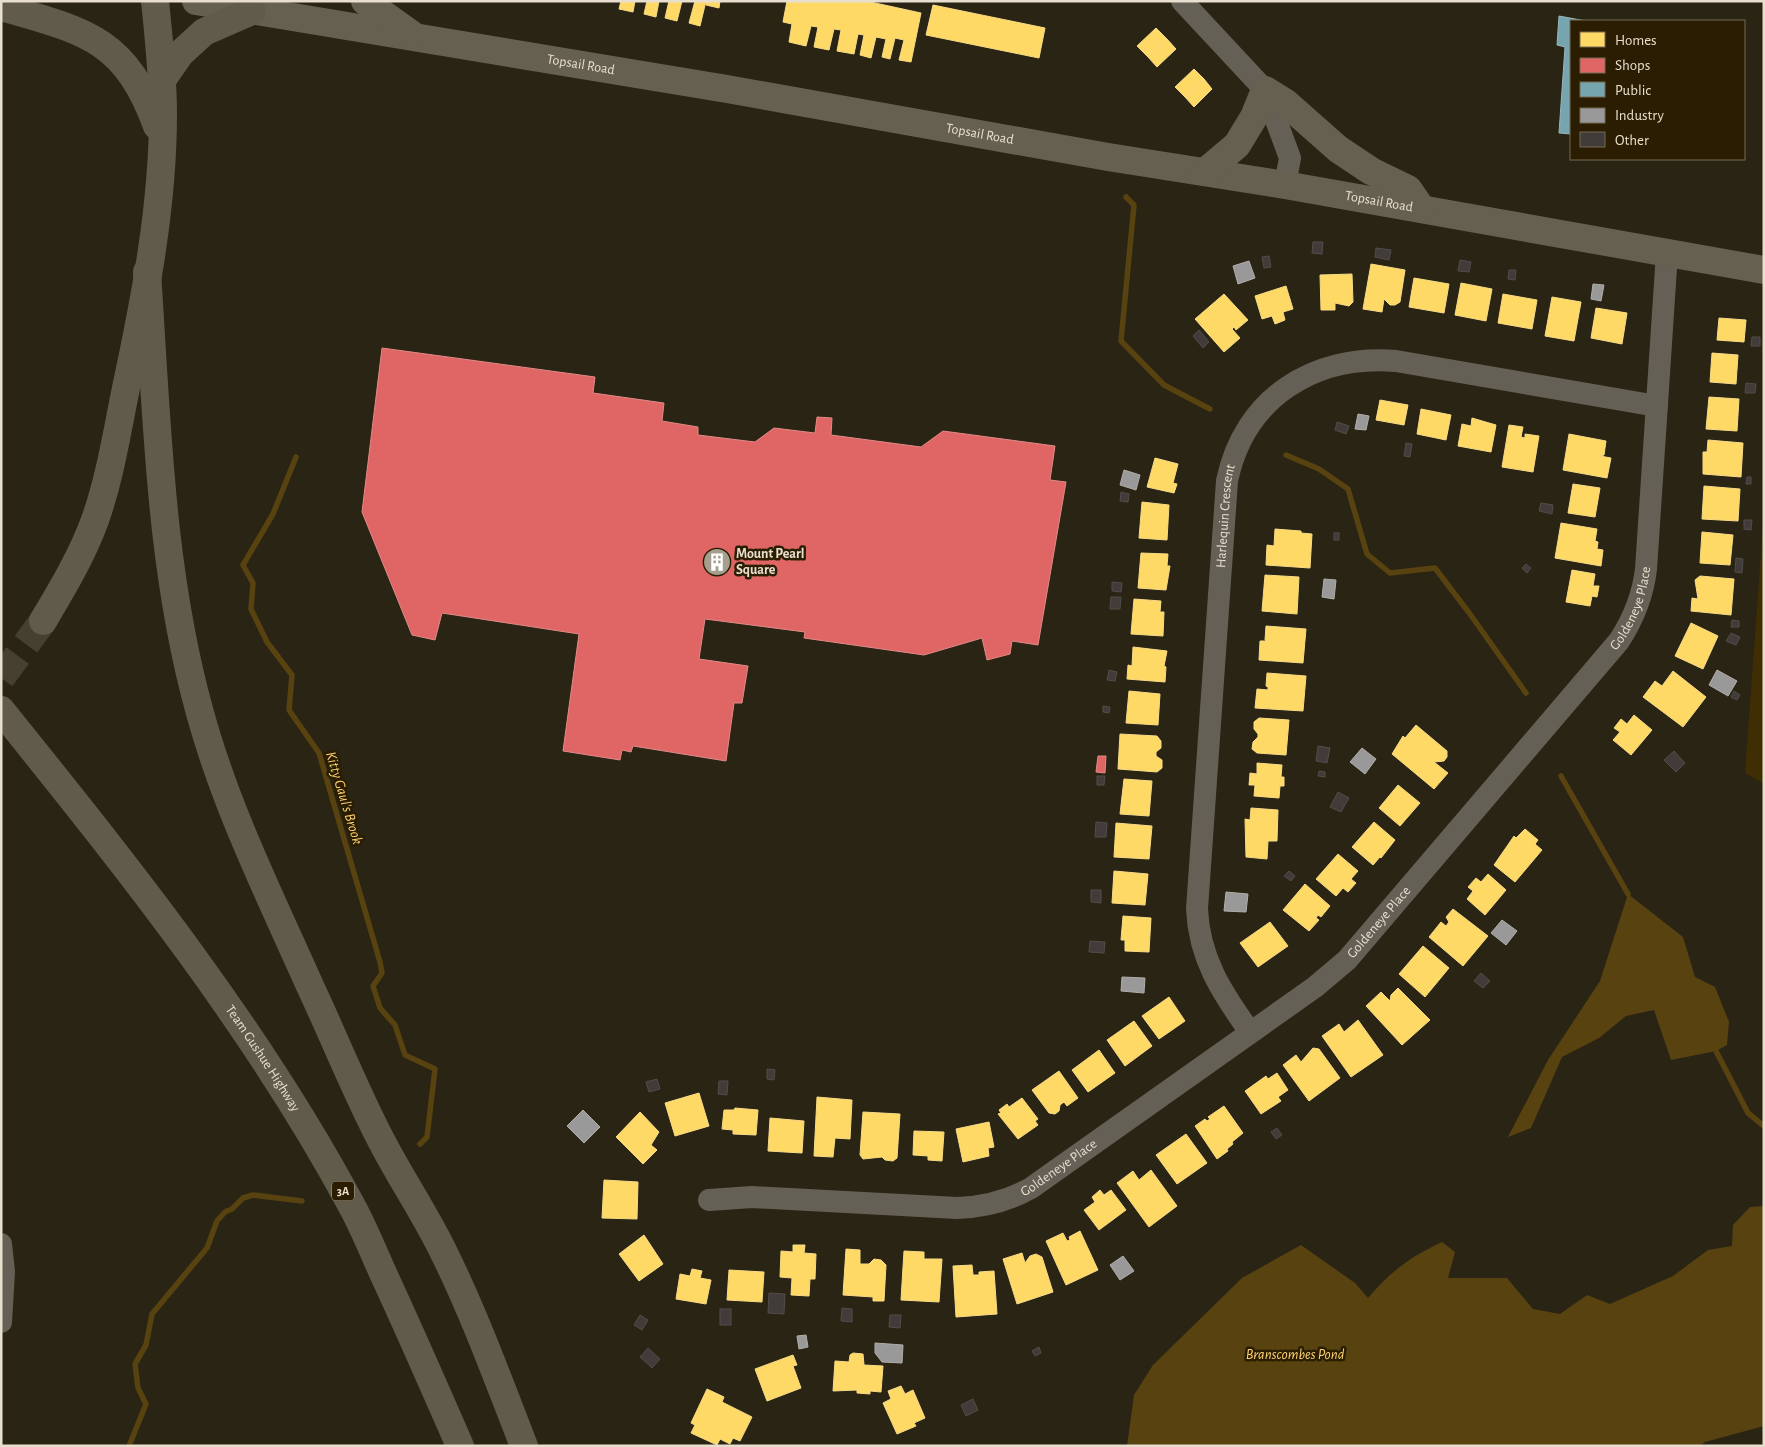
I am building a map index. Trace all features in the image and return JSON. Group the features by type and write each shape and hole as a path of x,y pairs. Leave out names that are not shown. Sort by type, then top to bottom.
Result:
{"highway":[{"path":"43,621 68,577 94,521 111,461 140,324 162,139 162,80 155,1"},
{"path":"1,7 70,26 98,40 128,68 146,95 162,139"},
{"path":"162,80 180,54 204,32 252,11"},
{"path":"147,272 168,553 187,662 200,715 222,784 259,876 379,1136 444,1253 493,1366 524,1446"},
{"name":"Team Gushue Highway","path":"1,710 101,834 190,955 245,1032 303,1121 355,1212 460,1446"}],"main road":[{"name":"Topsail Road","path":"196,1 1285,184 1764,270"},
{"path":"365,1 417,38"},
{"path":"1205,172 1237,145 1254,117 1265,90 1286,103 1338,149 1371,171 1408,188 1421,208"}],"street":[{"path":"1182,1 1265,90 1290,158 1285,184"},
{"name":"Goldeneye Place","path":"710,1200 761,1198 957,1208 973,1207 1005,1200 1031,1188 1320,983 1361,946 1626,631 1638,606 1646,575 1667,253"},
{"name":"Harlequin Crescent","path":"1250,1032 1214,979 1200,939 1197,909 1227,481 1235,453 1247,430 1278,393 1306,375 1338,364 1368,360 1396,361 1657,406"},
{"path":"1,1244 4,1272 1,1322"}],"shaded area":[{"path":"1764,511 1764,784 1745,773"}],"water":[{"path":"1628,894 1683,937 1695,977 1715,987 1729,1022 1727,1045 1716,1051 1671,1060 1654,1010 1626,1016 1599,1038 1562,1057 1531,1128 1508,1137 1548,1060 1600,981"},
{"name":"Branscombes Pond","path":"1764,1206 1764,1426 1705,1442 1700,1446 1127,1446 1134,1395 1153,1365 1242,1278 1301,1245 1355,1283 1368,1298 1402,1266 1420,1253 1442,1242 1455,1252 1448,1278 1507,1278 1533,1309 1560,1314 1587,1295 1610,1304 1673,1276 1708,1250 1732,1246 1733,1225 1750,1207"}],"building: Homes":[{"path":"621,1 635,1 633,12 619,9"},
{"path":"647,1 659,1 656,17 644,14"},
{"path":"669,1 682,1 677,21 665,18"},
{"path":"695,1 706,1 700,26 689,23"},
{"path":"706,1 720,1 719,8 706,5"},
{"path":"787,1 866,1 921,13 911,62 899,60 904,40 895,38 890,59 882,57 886,39 876,37 871,58 860,55 864,35 858,34 854,54 837,51 841,30 834,29 829,50 814,47 818,27 811,26 806,46 789,42 792,24 783,22"},
{"path":"933,5 1045,28 1039,58 926,35"},
{"path":"1156,28 1167,39 1148,57 1137,46"},
{"path":"1167,39 1176,49 1157,67 1148,57"},
{"path":"1194,69 1204,79 1185,97 1175,87"},
{"path":"1204,79 1212,89 1194,107 1185,97"},
{"path":"1371,264 1405,270 1400,302 1390,305 1384,299 1382,312 1363,309"},
{"path":"1352,274 1353,302 1349,306 1335,303 1335,310 1321,310 1320,275"},
{"path":"1414,278 1449,284 1444,313 1409,307"},
{"path":"1461,283 1492,289 1486,321 1455,315"},
{"path":"1286,286 1293,309 1283,312 1285,320 1275,324 1272,316 1262,319 1255,296"},
{"path":"1224,294 1248,320 1236,330 1234,327 1232,329 1240,338 1224,352 1195,319"},
{"path":"1503,294 1537,300 1532,329 1498,323"},
{"path":"1552,297 1581,302 1574,341 1545,336"},
{"path":"1596,308 1627,313 1622,344 1591,338"},
{"path":"1719,318 1746,320 1744,342 1717,340"},
{"path":"1712,353 1738,355 1736,384 1710,382"},
{"path":"1709,397 1739,399 1737,431 1706,429"},
{"path":"1380,400 1408,405 1404,425 1376,420"},
{"path":"1421,409 1451,415 1446,440 1417,434"},
{"path":"1472,418 1496,425 1491,452 1458,446 1462,424 1471,426"},
{"path":"1509,425 1523,427 1521,437 1525,438 1525,434 1539,436 1533,472 1502,467"},
{"path":"1569,434 1606,441 1604,455 1600,456 1611,458 1607,478 1563,470"},
{"path":"1708,440 1743,443 1741,477 1703,474 1703,452 1707,452"},
{"path":"1155,458 1178,464 1173,483 1177,484 1174,493 1147,487"},
{"path":"1573,484 1600,488 1595,517 1568,513"},
{"path":"1704,486 1740,489 1738,521 1702,519"},
{"path":"1142,502 1169,505 1167,540 1139,538"},
{"path":"1561,523 1597,529 1595,541 1598,542 1597,549 1603,550 1601,566 1555,558"},
{"path":"1275,529 1312,534 1310,568 1266,565 1267,545 1274,546"},
{"path":"1702,532 1733,535 1730,565 1700,563"},
{"path":"1141,553 1168,554 1167,566 1170,566 1166,590 1138,588"},
{"path":"1572,570 1595,574 1593,586 1599,586 1597,597 1592,596 1590,606 1566,602"},
{"path":"1265,575 1299,577 1297,614 1262,611"},
{"path":"1700,576 1734,579 1731,615 1691,611 1692,598 1698,599 1695,580"},
{"path":"1134,599 1161,601 1160,612 1164,612 1163,636 1131,634"},
{"path":"1691,623 1718,636 1703,669 1675,656"},
{"path":"1266,626 1306,629 1303,663 1259,660 1260,641 1267,641 1265,640"},
{"path":"1133,647 1167,651 1164,666 1166,667 1165,682 1127,679 1128,665 1132,666"},
{"path":"1673,671 1706,697 1683,727 1643,697 1655,681 1662,686"},
{"path":"1267,673 1306,676 1303,711 1255,708 1257,689 1268,690 1266,686"},
{"path":"1129,691 1160,694 1158,725 1126,723"},
{"path":"1634,715 1652,730 1631,755 1613,740 1620,732 1614,728 1621,719 1627,724"},
{"path":"1259,718 1289,720 1286,755 1257,753 1252,749 1253,742 1258,737 1254,729 1254,722"},
{"path":"1416,725 1447,751 1447,757 1444,761 1434,762 1448,773 1434,789 1392,754 1403,736 1405,738"},
{"path":"1120,734 1157,736 1161,741 1161,748 1156,752 1156,756 1162,760 1162,768 1157,772 1118,769"},
{"path":"1257,763 1282,765 1281,777 1284,777 1284,786 1280,786 1279,798 1254,796 1255,785 1249,785 1250,773 1257,774"},
{"path":"1124,779 1152,781 1149,816 1120,814"},
{"path":"1398,785 1420,803 1400,826 1379,808"},
{"path":"1251,808 1278,810 1277,841 1268,841 1267,859 1246,857 1245,819 1250,820"},
{"path":"1374,822 1395,840 1373,865 1352,847"},
{"path":"1116,823 1152,826 1149,859 1114,857"},
{"path":"1525,829 1538,840 1535,844 1542,850 1515,882 1494,865 1514,836 1516,838"},
{"path":"1338,854 1358,871 1351,879 1356,883 1348,892 1343,888 1336,896 1316,879"},
{"path":"1114,871 1148,874 1145,905 1112,903"},
{"path":"1488,874 1506,890 1485,915 1467,899 1473,891 1468,887 1476,878 1481,882"},
{"path":"1305,884 1330,906 1321,917 1318,915 1316,918 1319,920 1309,931 1283,910"},
{"path":"1453,909 1488,936 1463,966 1429,937 1441,922 1446,926 1449,922 1446,917"},
{"path":"1123,916 1151,918 1149,952 1125,951 1125,940 1121,940"},
{"path":"1270,922 1288,946 1258,967 1240,943"},
{"path":"1423,946 1449,968 1425,997 1399,974"},
{"path":"1398,988 1430,1020 1402,1045 1366,1006 1381,992 1390,1001 1391,995"},
{"path":"1169,997 1185,1021 1159,1039 1142,1016"},
{"path":"1358,1020 1383,1055 1351,1077 1322,1036 1339,1024 1344,1032"},
{"path":"1134,1021 1152,1046 1125,1066 1107,1040"},
{"path":"1313,1048 1319,1049 1340,1078 1309,1101 1283,1065 1296,1055 1301,1062"},
{"path":"1099,1050 1115,1073 1088,1092 1072,1070"},
{"path":"1059,1071 1078,1098 1067,1106 1064,1102 1055,1114 1049,1113 1032,1090"},
{"path":"1277,1073 1288,1090 1278,1097 1281,1101 1261,1114 1245,1091 1266,1076 1268,1079"},
{"path":"699,1093 709,1126 675,1136 665,1103"},
{"path":"817,1097 852,1100 850,1139 835,1138 833,1157 814,1156"},
{"path":"1022,1098 1038,1119 1035,1121 1038,1125 1018,1139 998,1114 1001,1113 999,1110 1007,1104 1009,1107"},
{"path":"1224,1106 1243,1133 1232,1142 1233,1144 1227,1149 1228,1151 1217,1159 1195,1126 1205,1119 1207,1121 1210,1119 1208,1117"},
{"path":"735,1108 758,1110 756,1135 733,1134 733,1130 722,1129 724,1110 734,1110"},
{"path":"640,1112 659,1132 651,1145 657,1150 643,1164 616,1137"},
{"path":"863,1112 900,1114 897,1158 893,1161 885,1160 882,1157 863,1159 860,1155"},
{"path":"770,1118 804,1121 802,1153 768,1151"},
{"path":"989,1122 994,1147 988,1148 989,1156 963,1162 956,1129"},
{"path":"914,1131 944,1132 942,1161 928,1160 928,1156 913,1155"},
{"path":"1186,1134 1207,1163 1177,1184 1156,1155"},
{"path":"1151,1170 1177,1206 1149,1227 1117,1183 1133,1171 1139,1180"},
{"path":"604,1180 638,1182 637,1219 602,1218"},
{"path":"1100,1190 1104,1195 1111,1190 1126,1210 1099,1230 1084,1210 1095,1202 1092,1197"},
{"path":"1080,1231 1098,1270 1066,1285 1046,1241 1063,1233 1067,1241 1070,1240 1069,1237"},
{"path":"644,1235 663,1264 639,1281 619,1254"},
{"path":"793,1245 805,1245 804,1253 816,1254 815,1279 810,1279 809,1296 791,1295 792,1278 780,1277 781,1251 793,1252"},
{"path":"846,1249 860,1250 860,1264 869,1264 874,1259 881,1260 886,1265 884,1301 873,1301 873,1297 843,1295"},
{"path":"904,1251 924,1252 924,1259 942,1259 939,1302 901,1300"},
{"path":"1022,1253 1025,1263 1030,1256 1036,1254 1042,1257 1053,1292 1017,1304 1003,1259"},
{"path":"972,1265 973,1275 979,1275 979,1272 994,1271 997,1314 956,1317 953,1266"},
{"path":"692,1269 702,1271 700,1278 711,1280 706,1304 676,1299 680,1274 690,1276"},
{"path":"729,1270 764,1272 762,1302 727,1300"},
{"path":"853,1353 863,1354 864,1365 883,1366 881,1392 870,1391 870,1394 857,1393 857,1390 833,1391 835,1361 849,1362 850,1355"},
{"path":"793,1355 797,1365 793,1366 801,1388 767,1401 755,1369"},
{"path":"901,1386 905,1394 913,1390 925,1418 914,1423 916,1426 897,1434 883,1403 891,1399 888,1391"},
{"path":"707,1389 724,1397 722,1402 752,1417 740,1441 733,1438 730,1444 720,1439 717,1445 691,1433 695,1425 691,1423"}],"building: Shops":[{"name":"Mount Pearl Square","path":"382,348 595,377 593,393 664,403 662,421 698,427 698,435 755,442 774,428 815,433 817,417 832,418 831,435 921,447 943,431 1055,446 1050,480 1066,482 1038,645 1012,641 1010,654 987,660 982,638 924,655 804,638 805,632 705,619 699,659 748,666 742,703 734,703 726,761 633,746 631,752 622,750 620,760 563,751 579,634 442,613 435,640 412,635 362,512"},
{"path":"1098,756 1106,756 1105,773 1096,772"}],"building: Public":[{"path":"1559,16 1581,20 1570,20 1570,134 1559,133 1565,47 1557,45"}],"building: Industry":[{"path":"1249,261 1255,278 1238,284 1233,266"},
{"path":"1593,284 1604,285 1601,301 1591,299"},
{"path":"1358,414 1369,416 1366,430 1355,429"},
{"path":"1124,470 1140,475 1136,490 1120,485"},
{"path":"1324,579 1336,580 1334,599 1322,597"},
{"path":"1717,670 1737,681 1728,696 1709,685"},
{"path":"1362,748 1376,759 1365,774 1350,762"},
{"path":"1226,892 1248,894 1246,912 1224,911"},
{"path":"1502,920 1517,931 1506,945 1491,933"},
{"path":"1122,977 1145,978 1144,993 1121,991"},
{"path":"583,1110 600,1127 584,1143 567,1126"},
{"path":"1123,1256 1134,1271 1120,1280 1110,1265"},
{"path":"806,1335 808,1347 799,1349 797,1336"},
{"path":"875,1343 903,1345 902,1363 882,1362 875,1353"}],"building: Other":[{"path":"1313,242 1323,242 1322,254 1312,253"},
{"path":"1376,248 1391,250 1389,260 1375,257"},
{"path":"1269,256 1271,267 1264,268 1262,257"},
{"path":"1460,260 1471,262 1469,272 1458,271"},
{"path":"1509,270 1516,270 1515,280 1508,279"},
{"path":"1199,330 1209,342 1203,348 1193,336"},
{"path":"1752,337 1760,337 1760,346 1751,346"},
{"path":"1746,383 1756,384 1755,393 1745,393"},
{"path":"1337,422 1349,426 1346,434 1335,430"},
{"path":"1406,443 1412,444 1410,457 1404,456"},
{"path":"1747,477 1751,477 1751,484 1746,484"},
{"path":"1121,492 1129,494 1128,502 1120,501"},
{"path":"1541,503 1553,505 1552,514 1539,511"},
{"path":"1744,520 1752,520 1751,530 1744,529"},
{"path":"1334,533 1339,533 1339,540 1334,540"},
{"path":"1736,558 1743,559 1742,573 1735,572"},
{"path":"1526,564 1531,568 1527,573 1522,568"},
{"path":"1112,582 1122,583 1121,592 1112,591"},
{"path":"1111,597 1121,597 1120,609 1110,609"},
{"path":"1732,620 1739,621 1739,627 1731,627"},
{"path":"1731,633 1740,637 1736,645 1726,641"},
{"path":"1109,670 1117,672 1115,681 1107,680"},
{"path":"1734,691 1740,695 1737,700 1731,697"},
{"path":"1103,706 1110,707 1109,713 1103,712"},
{"path":"1318,746 1330,748 1327,763 1316,761"},
{"path":"1674,751 1685,763 1676,772 1664,760"},
{"path":"1319,771 1325,772 1325,777 1318,776"},
{"path":"1097,776 1105,776 1104,785 1097,785"},
{"path":"1338,792 1349,798 1341,812 1330,807"},
{"path":"1096,822 1107,823 1106,837 1095,837"},
{"path":"1289,871 1295,876 1291,881 1284,876"},
{"path":"1091,890 1101,890 1101,903 1091,902"},
{"path":"1090,941 1105,942 1104,953 1089,952"},
{"path":"1481,973 1490,981 1483,988 1474,981"},
{"path":"767,1069 775,1070 774,1080 767,1079"},
{"path":"657,1079 660,1089 649,1092 646,1082"},
{"path":"719,1081 728,1081 727,1095 718,1094"},
{"path":"1277,1128 1282,1135 1276,1139 1271,1132"},
{"path":"769,1293 785,1294 784,1314 768,1313"},
{"path":"842,1308 852,1309 852,1322 841,1321"},
{"path":"720,1309 731,1309 731,1325 720,1325"},
{"path":"640,1315 648,1320 642,1330 634,1325"},
{"path":"890,1315 901,1315 900,1328 889,1327"},
{"path":"1039,1347 1041,1353 1035,1356 1032,1351"},
{"path":"648,1348 660,1359 652,1368 640,1357"},
{"path":"973,1399 978,1410 966,1416 961,1405"}],"waterway":[{"path":"1126,197 1134,205 1121,341 1164,385 1210,409"},
{"path":"1286,455 1319,469 1348,489 1367,554 1390,573 1435,568 1526,693"},
{"name":"Kitty Gaul's Brook","path":"296,457 273,514 243,565 253,583 251,609 267,642 292,675 289,710 319,753 380,962 382,973 373,986 380,1008 395,1025 405,1055 435,1069 427,1137 420,1144"},
{"path":"1561,776 1628,894"},
{"path":"1716,1051 1748,1113 1764,1126"},
{"name":"Kitty Gaul's Brook","path":"129,1446 146,1404 138,1388 135,1364 146,1345 152,1314 207,1248 217,1221 243,1198 253,1195 302,1201"}],"tunnel":[{"path":"1,678 43,621"}],"place":[{"name":"Mount Pearl Square","path":"717,562"}]}
